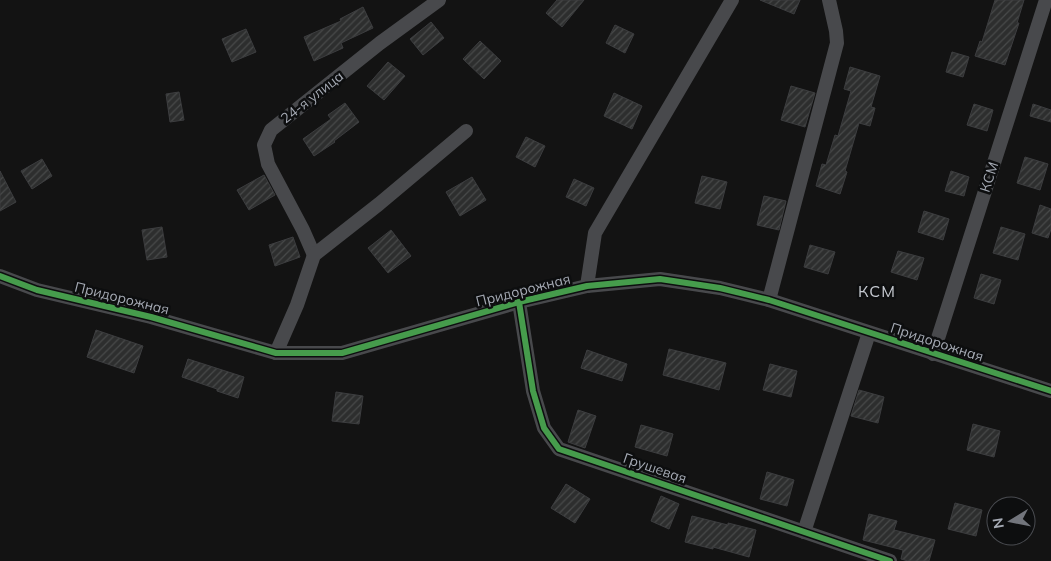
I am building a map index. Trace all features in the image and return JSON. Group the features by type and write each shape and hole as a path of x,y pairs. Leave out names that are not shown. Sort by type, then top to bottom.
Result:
{"street":[{"name":"24-я улица","path":"314,255 268,164 264,144 271,130 380,43 438,0"},
{"path":"587,286 595,233 732,0"},
{"path":"769,300 836,43 836,31 829,0"},
{"name":"КСМ","path":"933,354 1046,0"},
{"path":"276,353 297,305 314,255 380,204 466,131"},
{"name":"Придорожная","path":"0,276 37,290 151,318 276,353 342,353 519,302 587,286 660,279 720,288 769,300 1051,391"},
{"name":"Грушевая","path":"519,302 533,391 544,428 559,449 890,561"},
{"path":"804,532 869,333"}],"building":[{"path":"557,0 584,0 562,27 546,13"},
{"path":"760,0 800,0 794,14"},
{"path":"995,0 1024,0 1017,23 1019,23 1005,65 975,56 980,41 982,42"},
{"path":"363,7 373,28 341,43 343,48 314,61 304,37 341,21 340,19"},
{"path":"431,22 444,38 423,55 410,39"},
{"path":"615,25 634,34 625,53 606,43"},
{"path":"246,29 256,52 232,62 222,39"},
{"path":"480,41 501,61 484,79 463,59"},
{"path":"952,52 969,57 963,77 946,72"},
{"path":"388,62 405,76 384,100 367,86"},
{"path":"850,67 880,76 871,107 875,108 870,126 859,123 840,194 816,186 822,164 826,165 835,135 838,136 851,91 844,89"},
{"path":"791,86 815,93 805,127 781,120"},
{"path":"179,92 184,120 170,122 166,94"},
{"path":"614,93 642,106 632,129 604,116"},
{"path":"345,103 359,122 314,156 303,139 331,119 328,115"},
{"path":"974,104 993,110 987,131 967,125"},
{"path":"1033,104 1051,110 1051,122 1030,116"},
{"path":"526,137 545,146 535,167 516,157"},
{"path":"1025,157 1048,164 1040,190 1017,183"},
{"path":"42,159 52,176 32,189 21,171"},
{"path":"0,171 16,202 0,211"},
{"path":"951,171 969,177 964,196 945,191"},
{"path":"264,175 275,195 249,210 237,190"},
{"path":"702,176 727,182 720,209 695,203"},
{"path":"472,177 486,200 460,216 446,192"},
{"path":"574,179 594,188 586,206 566,197"},
{"path":"764,196 786,201 779,230 757,225"},
{"path":"1040,205 1051,209 1051,229 1048,238 1032,233"},
{"path":"924,211 949,219 943,240 918,232"},
{"path":"162,227 167,257 147,260 142,230"},
{"path":"1001,227 1025,234 1018,260 993,253"},
{"path":"391,230 411,256 388,273 368,248"},
{"path":"293,237 300,257 275,266 269,245"},
{"path":"810,245 835,252 828,274 804,267"},
{"path":"898,251 924,258 917,280 891,272"},
{"path":"981,274 1001,280 994,304 974,298"},
{"path":"96,330 143,346 134,373 87,357"},
{"path":"669,349 726,363 719,390 663,375"},
{"path":"587,350 627,364 622,381 581,368"},
{"path":"188,359 244,377 238,398 182,377"},
{"path":"770,364 797,371 791,397 763,390"},
{"path":"859,390 884,397 878,423 851,416"},
{"path":"336,392 363,396 359,424 332,421"},
{"path":"578,410 596,416 585,448 568,442"},
{"path":"973,424 1000,431 994,457 967,450"},
{"path":"641,425 673,434 667,456 635,447"},
{"path":"767,472 794,480 787,506 760,499"},
{"path":"566,484 590,499 575,523 551,508"},
{"path":"661,496 679,504 669,529 651,521"},
{"path":"955,503 982,510 976,536 948,529"},
{"path":"869,514 897,521 894,530 935,540 929,561 901,559 903,550 863,540"},
{"path":"692,516 756,530 749,557 713,547 713,549 685,542"}],"cycle path":[{"path":"0,276 37,290 151,317 276,353 342,353 519,302 587,286 660,279 720,288 769,300 1051,391"},
{"path":"519,302 533,391 544,428 559,449 890,561"}],"district":[{"name":"КСМ","path":"877,291"}]}
